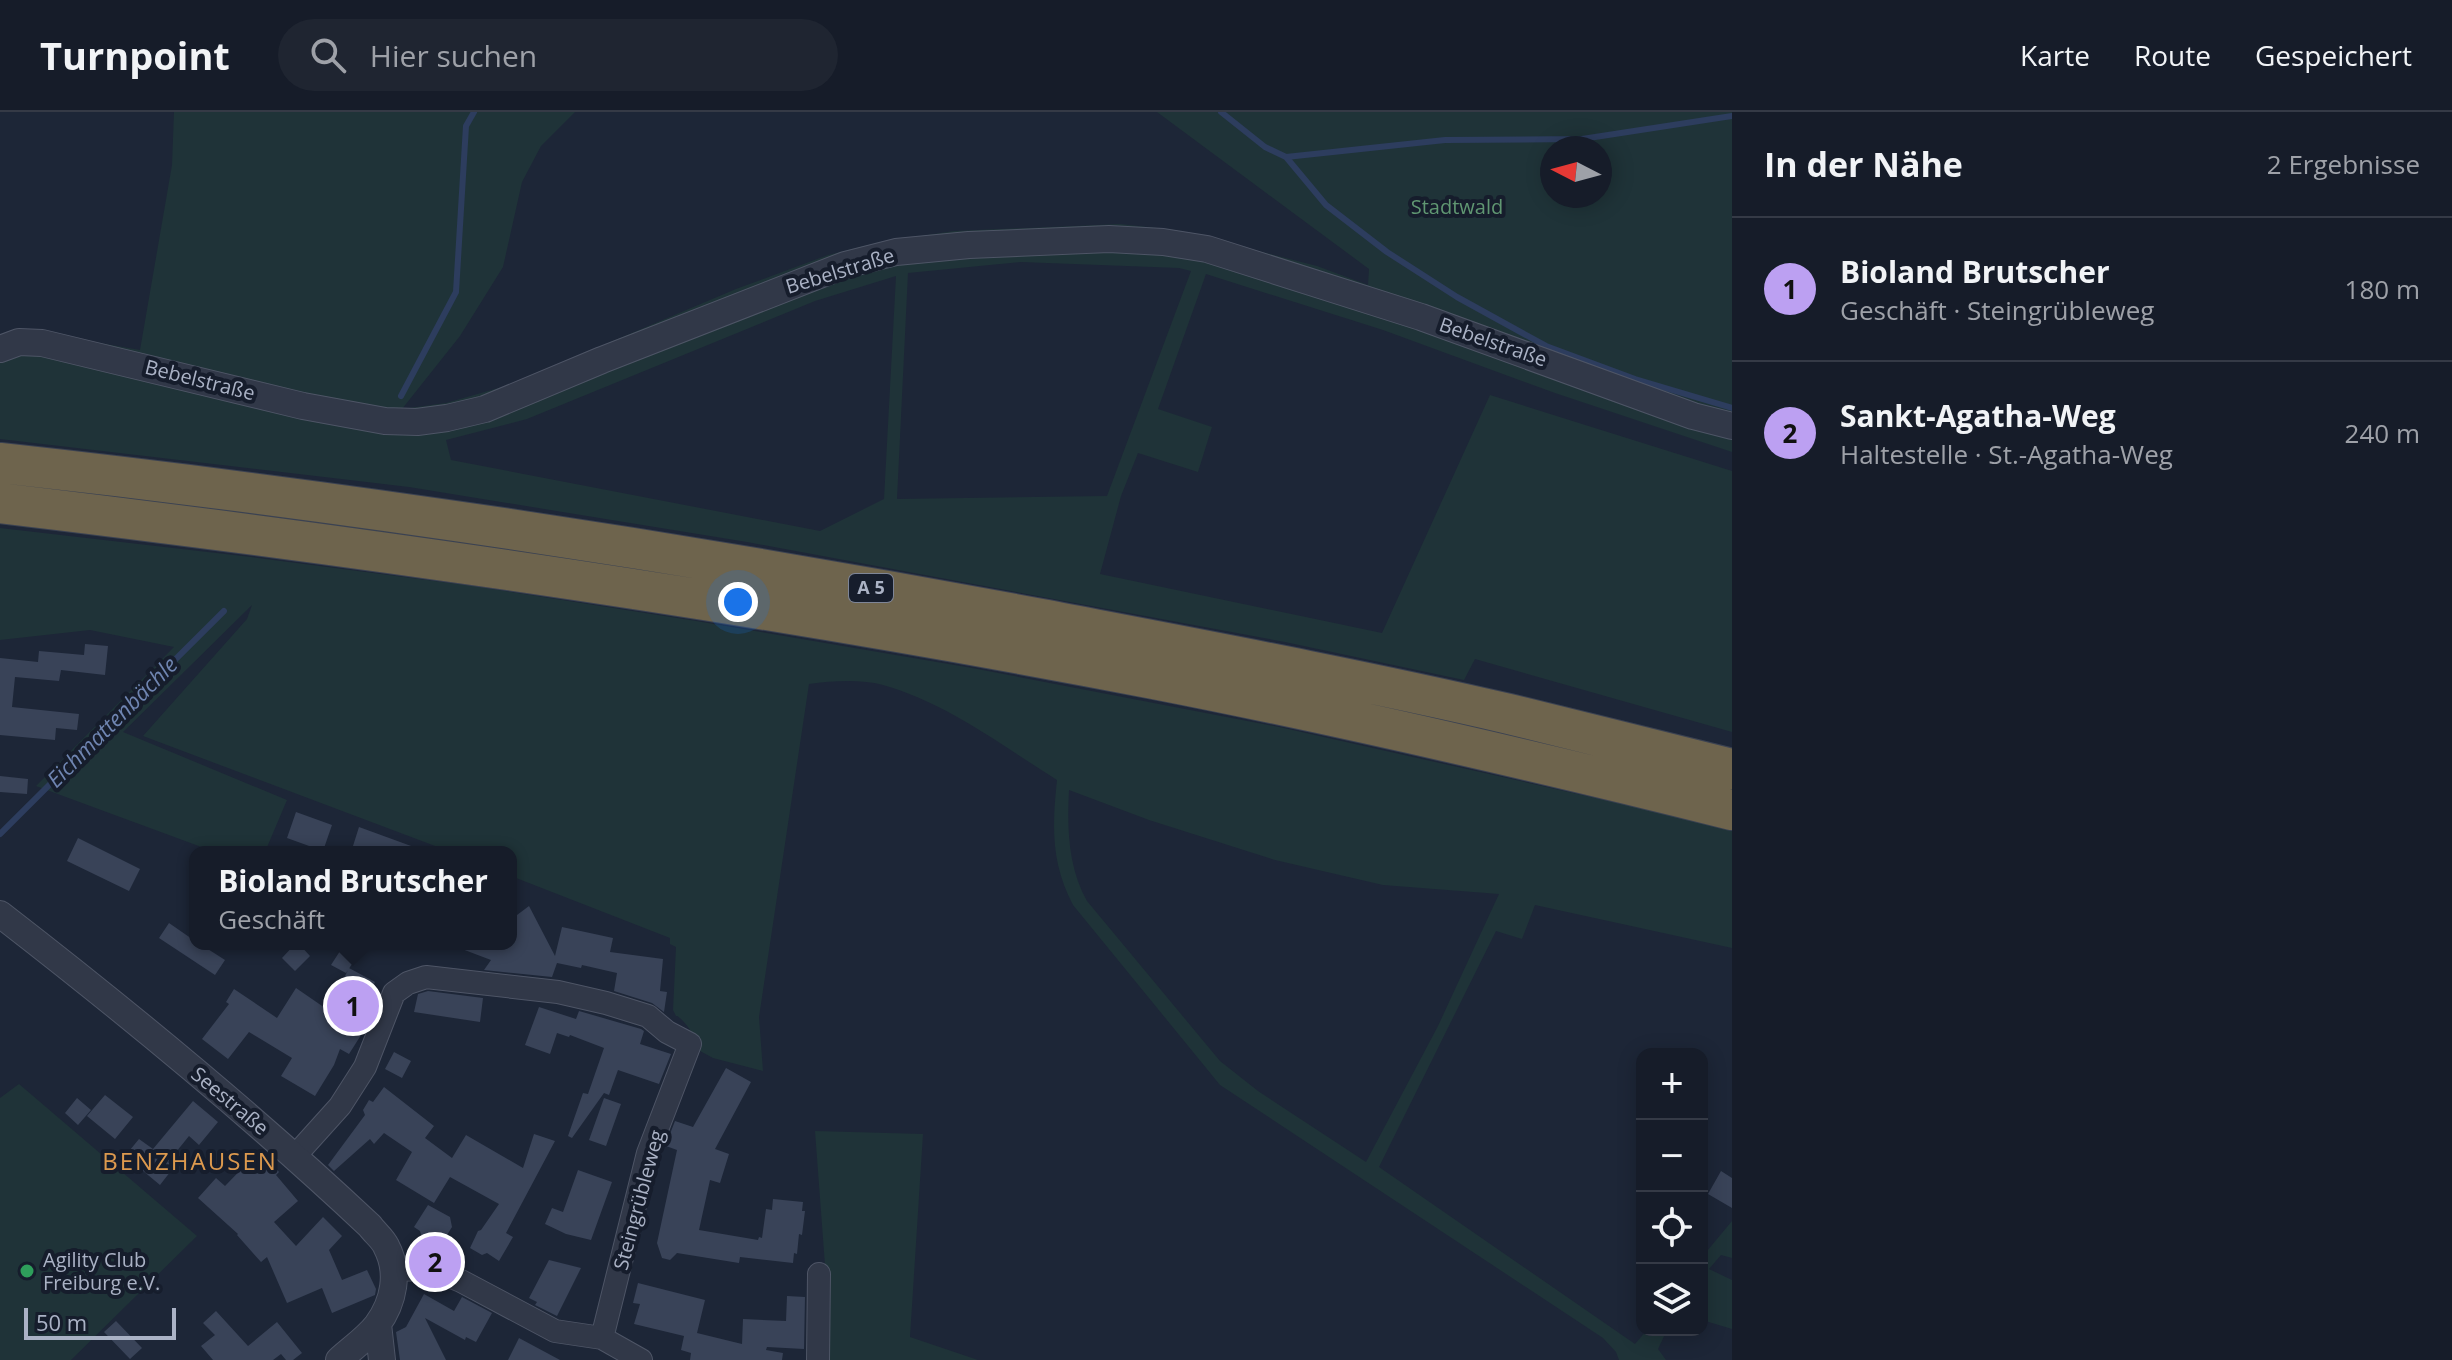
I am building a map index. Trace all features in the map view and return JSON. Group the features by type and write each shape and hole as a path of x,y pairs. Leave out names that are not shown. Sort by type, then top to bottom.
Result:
{"highway":[{"name":"A 5","path":"0,463 318,501 647,549 909,594 1165,643 1505,714 1732,769"},
{"name":"A 5","path":"0,503 433,558 903,632 1171,683 1486,751 1732,810"}],"street":[{"name":"Bebelstraße","path":"0,349 19,342 42,343 303,406 385,421 417,422 485,409 845,265 902,251 1037,240 1109,239 1163,242 1207,249 1421,317 1693,416 1732,426"},
{"name":"Seestraße","path":"0,914 137,1021 295,1156 370,1226 386,1246 394,1270"},
{"name":"Steingrübleweg","path":"295,1156 340,1106 365,1067 394,993 408,983 426,977 558,992 648,1016 667,1032 690,1044 648,1153 602,1338"},
{"path":"339,1360 378,1324 392,1295 394,1270 432,1269 555,1331 602,1338 641,1360"},
{"path":"818,1360 819,1274"},
{"path":"378,1324 382,1360"}],"green space":[{"name":"Stadtwald","path":"174,112 575,112 541,146 522,182 503,267 460,336 402,409 446,403 509,385 736,289 828,255 880,242 954,231 1120,224 1175,230 1317,266 1368,285 1369,269 1157,112 1732,112 1732,452 1555,393 1383,330 1206,274 1158,409 1212,427 1198,472 1138,453 1121,496 1100,574 1382,633 1490,395 1732,471 1732,732 1475,659 1464,680 1285,642 747,542 409,487 0,439 0,337 25,330 140,350 172,165","holes":["1021,262 1191,271 1107,496 897,499 908,273","896,276 884,499 820,531 451,460 446,440 527,419 815,301"]},
{"path":"0,528 473,586 972,668 1279,727 1732,831 1732,948 1535,905 1522,939 1496,931 1379,1167 1635,1344 1642,1336 1664,1336 1658,1349 1666,1360 1619,1360 1603,1338 1220,1085 1073,905 1061,874 1055,844 1057,780 973,726 929,703 874,683 846,681 809,684 759,1017 763,1071 713,1058 700,1051 691,1031 673,1010 676,947 670,944 670,938 517,878 517,846 435,846 143,736 247,619 252,605 123,732 287,800 268,846 199,846 36,786 174,647 90,630 0,640","holes":["1069,790 1149,820 1275,860 1383,885 1499,894 1438,1026 1366,1162 1258,1091 1220,1061 1087,901 1076,875 1070,847"]},
{"path":"19,1084 197,1236 71,1360 0,1360 0,1098"},
{"path":"815,1131 923,1134 910,1337 978,1360 825,1360 829,1319"},
{"path":"1732,1221 1732,1258 1721,1255 1709,1269 1732,1280 1732,1329 1708,1322 1708,1250"}],"building":[{"path":"85,644 108,646 105,675 61,670 59,681 15,677 12,707 79,714 77,730 56,728 55,740 0,735 0,658 38,662 39,651 84,655"},
{"path":"0,776 28,779 27,794 0,792"},
{"path":"296,812 332,825 325,846 309,846 287,838"},
{"path":"359,827 411,846 353,846"},
{"path":"78,838 140,869 129,891 67,861"},
{"path":"529,906 555,956 562,927 613,938 610,952 663,959 660,991 667,992 664,1012 652,1003 614,991 617,973 557,963 552,977 484,970 491,960 465,950 517,950 517,915"},
{"path":"169,923 189,937 189,950 209,950 225,960 215,975 159,938"},
{"path":"289,950 304,950 310,956 295,971 282,958"},
{"path":"340,951 356,958 346,973 331,965"},
{"path":"349,968 375,982 353,1026 363,1032 349,1054 340,1049 315,1096 281,1076 292,1058 249,1032 228,1059 202,1039 229,1004 226,1002 234,989 277,1018 296,988 328,1010"},
{"path":"428,991 483,998 480,1022 414,1012 418,994"},
{"path":"539,1007 576,1019 579,1011 641,1029 644,1031 640,1044 671,1054 659,1084 618,1070 609,1095 604,1093 572,1138 568,1136 583,1093 588,1094 604,1048 557,1033 550,1054 525,1045"},
{"path":"394,1052 411,1061 402,1078 385,1069"},
{"path":"726,1068 751,1082 715,1149 729,1154 720,1183 710,1180 699,1230 758,1240 762,1238 766,1209 772,1210 773,1199 803,1202 802,1235 799,1234 793,1263 740,1257 739,1263 677,1253 670,1260 662,1258 657,1243 677,1150 666,1146 668,1139 675,1121 693,1127"},
{"path":"384,1087 434,1126 425,1138 452,1158 466,1135 523,1168 534,1134 555,1141 506,1233 513,1237 499,1261 470,1248 478,1231 499,1204 450,1177 434,1203 396,1180 412,1152 384,1133 374,1144 370,1139 334,1171 328,1165 365,1115 363,1110 369,1100 373,1102"},
{"path":"105,1095 133,1117 115,1139 87,1116"},
{"path":"77,1098 91,1110 78,1125 65,1113"},
{"path":"604,1098 621,1104 606,1146 589,1140"},
{"path":"193,1101 218,1122 199,1145 189,1136 168,1162 174,1167 160,1185 125,1156 139,1139 153,1149"},
{"path":"259,1151 279,1172 276,1175 298,1201 274,1222 296,1246 323,1217 342,1236 329,1250 342,1280 367,1270 376,1289 375,1295 332,1313 322,1288 287,1303 267,1257 261,1262 238,1234 198,1198 216,1178 225,1186"},
{"path":"578,1170 612,1182 591,1240 566,1234 545,1224 552,1208 563,1212"},
{"path":"1721,1171 1732,1178 1732,1208 1708,1194"},
{"path":"428,1205 450,1217 452,1227 439,1248 422,1238 420,1231 414,1227"},
{"path":"549,1260 581,1268 557,1316 535,1305 537,1302 529,1298"},
{"path":"638,1283 705,1300 697,1333 742,1344 743,1319 786,1321 787,1296 805,1297 804,1349 767,1347 766,1350 783,1353 782,1360 690,1360 691,1353 681,1350 684,1336 634,1324 640,1304 633,1303"},
{"path":"424,1294 454,1311 462,1297 492,1313 476,1342 466,1337 465,1340 425,1318 446,1360 400,1360 396,1332 406,1327"},
{"path":"216,1311 248,1346 277,1322 302,1353 293,1360 286,1360 281,1354 273,1360 213,1360 201,1346 215,1335 203,1323"},
{"path":"116,1321 142,1348 130,1359 104,1332"},
{"path":"519,1338 560,1360 508,1360"}],"waterway":[{"name":"Eichmattenbächle","path":"401,396 456,292 466,126 474,112"},
{"path":"1221,112 1265,147 1286,157 1445,140 1582,139 1732,116"},
{"path":"1286,157 1326,205 1387,252 1457,297 1546,346 1635,379 1732,408"},
{"name":"Eichmattenbächle","path":"0,834 224,611"}],"place":[{"name":"Bioland Brutscher","path":"353,1006"},
{"name":"Sankt-Agatha-Weg","path":"435,1262"},
{"name":"Agility Club Freiburg e.V.","path":"27,1271"}],"district":[{"name":"BENZHAUSEN","path":"190,1162"}]}
